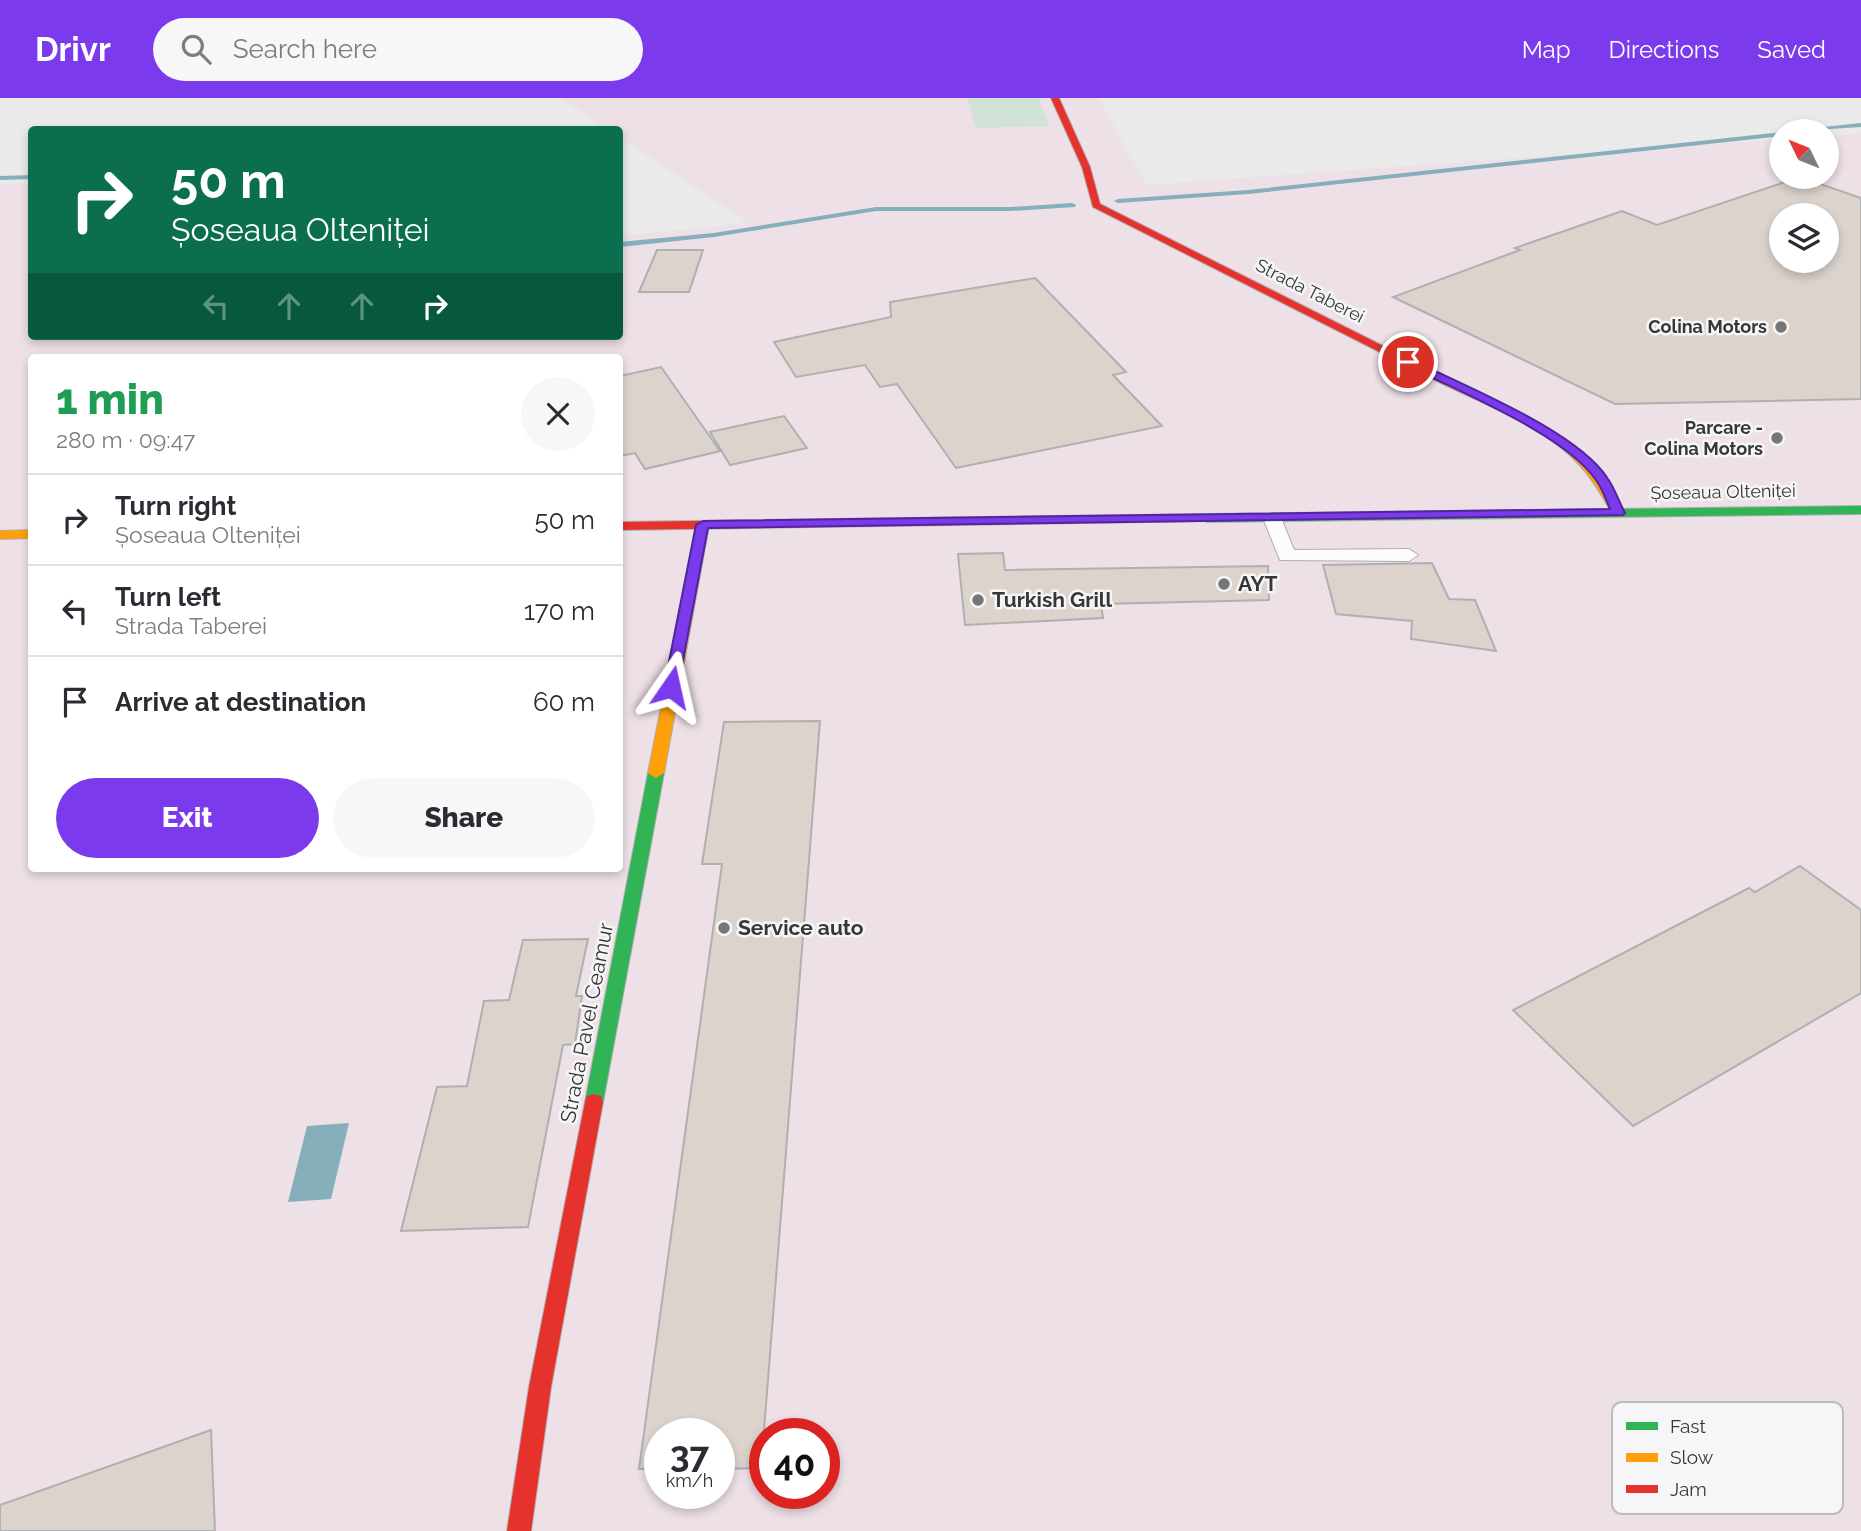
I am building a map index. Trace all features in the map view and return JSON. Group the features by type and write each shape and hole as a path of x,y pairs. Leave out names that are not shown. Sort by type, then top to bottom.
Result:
{"street":[{"name":"Strada Taberei","path":"1055,98 1086,167 1096,205 1555,436 1586,461 1602,479 1618,513"},
{"name":"Șoseaua Olteniței","path":"623,526 1861,510"},
{"name":"Strada Pavel Ceamur","path":"519,1531 540,1387 703,525"},
{"path":"0,535 28,534"}],"lane":[{"path":"1272,518 1287,556 1409,555"}],"shaded area":[{"path":"560,98 1099,98 1146,185 1769,140 1769,189 1839,189 1839,135 1861,133 1861,1531 0,1531 0,184 28,183 28,340 623,340 623,236 749,223 623,139 623,126 603,126"}],"green space":[{"path":"967,98 1039,98 1049,126 976,128"}],"water":[{"path":"349,1123 331,1199 288,1202 307,1126"}],"building":[{"name":"Colina Motors","path":"1769,187 1835,189 1861,198 1861,399 1615,404 1393,297 1520,250 1515,248 1622,211 1657,225"},
{"path":"657,250 703,250 689,292 639,292"},
{"path":"1035,278 1126,372 1113,375 1162,426 956,468 897,384 880,387 865,365 796,377 774,342 891,317 890,302"},
{"path":"661,367 720,451 645,469 635,453 623,455 623,375"},
{"path":"784,416 807,448 730,465 710,432"},
{"path":"1003,553 1005,570 1268,566 1269,600 1101,604 1103,618 965,625 958,554"},
{"path":"1432,563 1449,599 1475,600 1496,651 1411,639 1412,621 1336,614 1323,565"},
{"path":"820,721 765,1418 749,1418 749,1468 735,1469 735,1418 646,1418 722,864 702,864 724,722"},
{"path":"1800,866 1861,910 1861,993 1633,1126 1513,1010 1749,888 1755,892"},
{"path":"588,939 576,996 582,996 575,1044 563,1045 528,1227 401,1231 437,1087 467,1086 484,1001 509,1000 523,940"},
{"path":"211,1430 215,1531 0,1531 0,1505"},
{"path":"644,1433 644,1469 639,1469"}],"waterway":[{"path":"1839,127 1861,125"},
{"path":"1118,201 1248,192 1769,135"},
{"path":"0,178 28,177"},
{"path":"623,245 714,235 876,209 1011,209 1072,205"}],"traffic: fast":[{"path":"1207,518 1861,510"},
{"path":"594,1102 656,773"}],"traffic: slow":[{"path":"1449,383 1524,419 1567,447 1586,465 1618,513"},
{"path":"656,773 703,525"},
{"path":"0,535 28,534"}],"traffic: jam":[{"path":"1055,98 1086,167 1096,205 1449,383"},
{"path":"623,526 1207,518"},
{"path":"519,1531 540,1387 594,1102"}],"place":[{"name":"Colina Motors","path":"1781,327"},
{"name":"Parcare - Colina Motors","path":"1777,438"},
{"name":"AYT","path":"1224,584"},
{"name":"Turkish Grill","path":"978,600"},
{"name":"Service auto","path":"724,928"}],"route":[{"path":"671,687 703,525 1618,513 1602,479 1586,461 1555,436 1408,362"}]}
